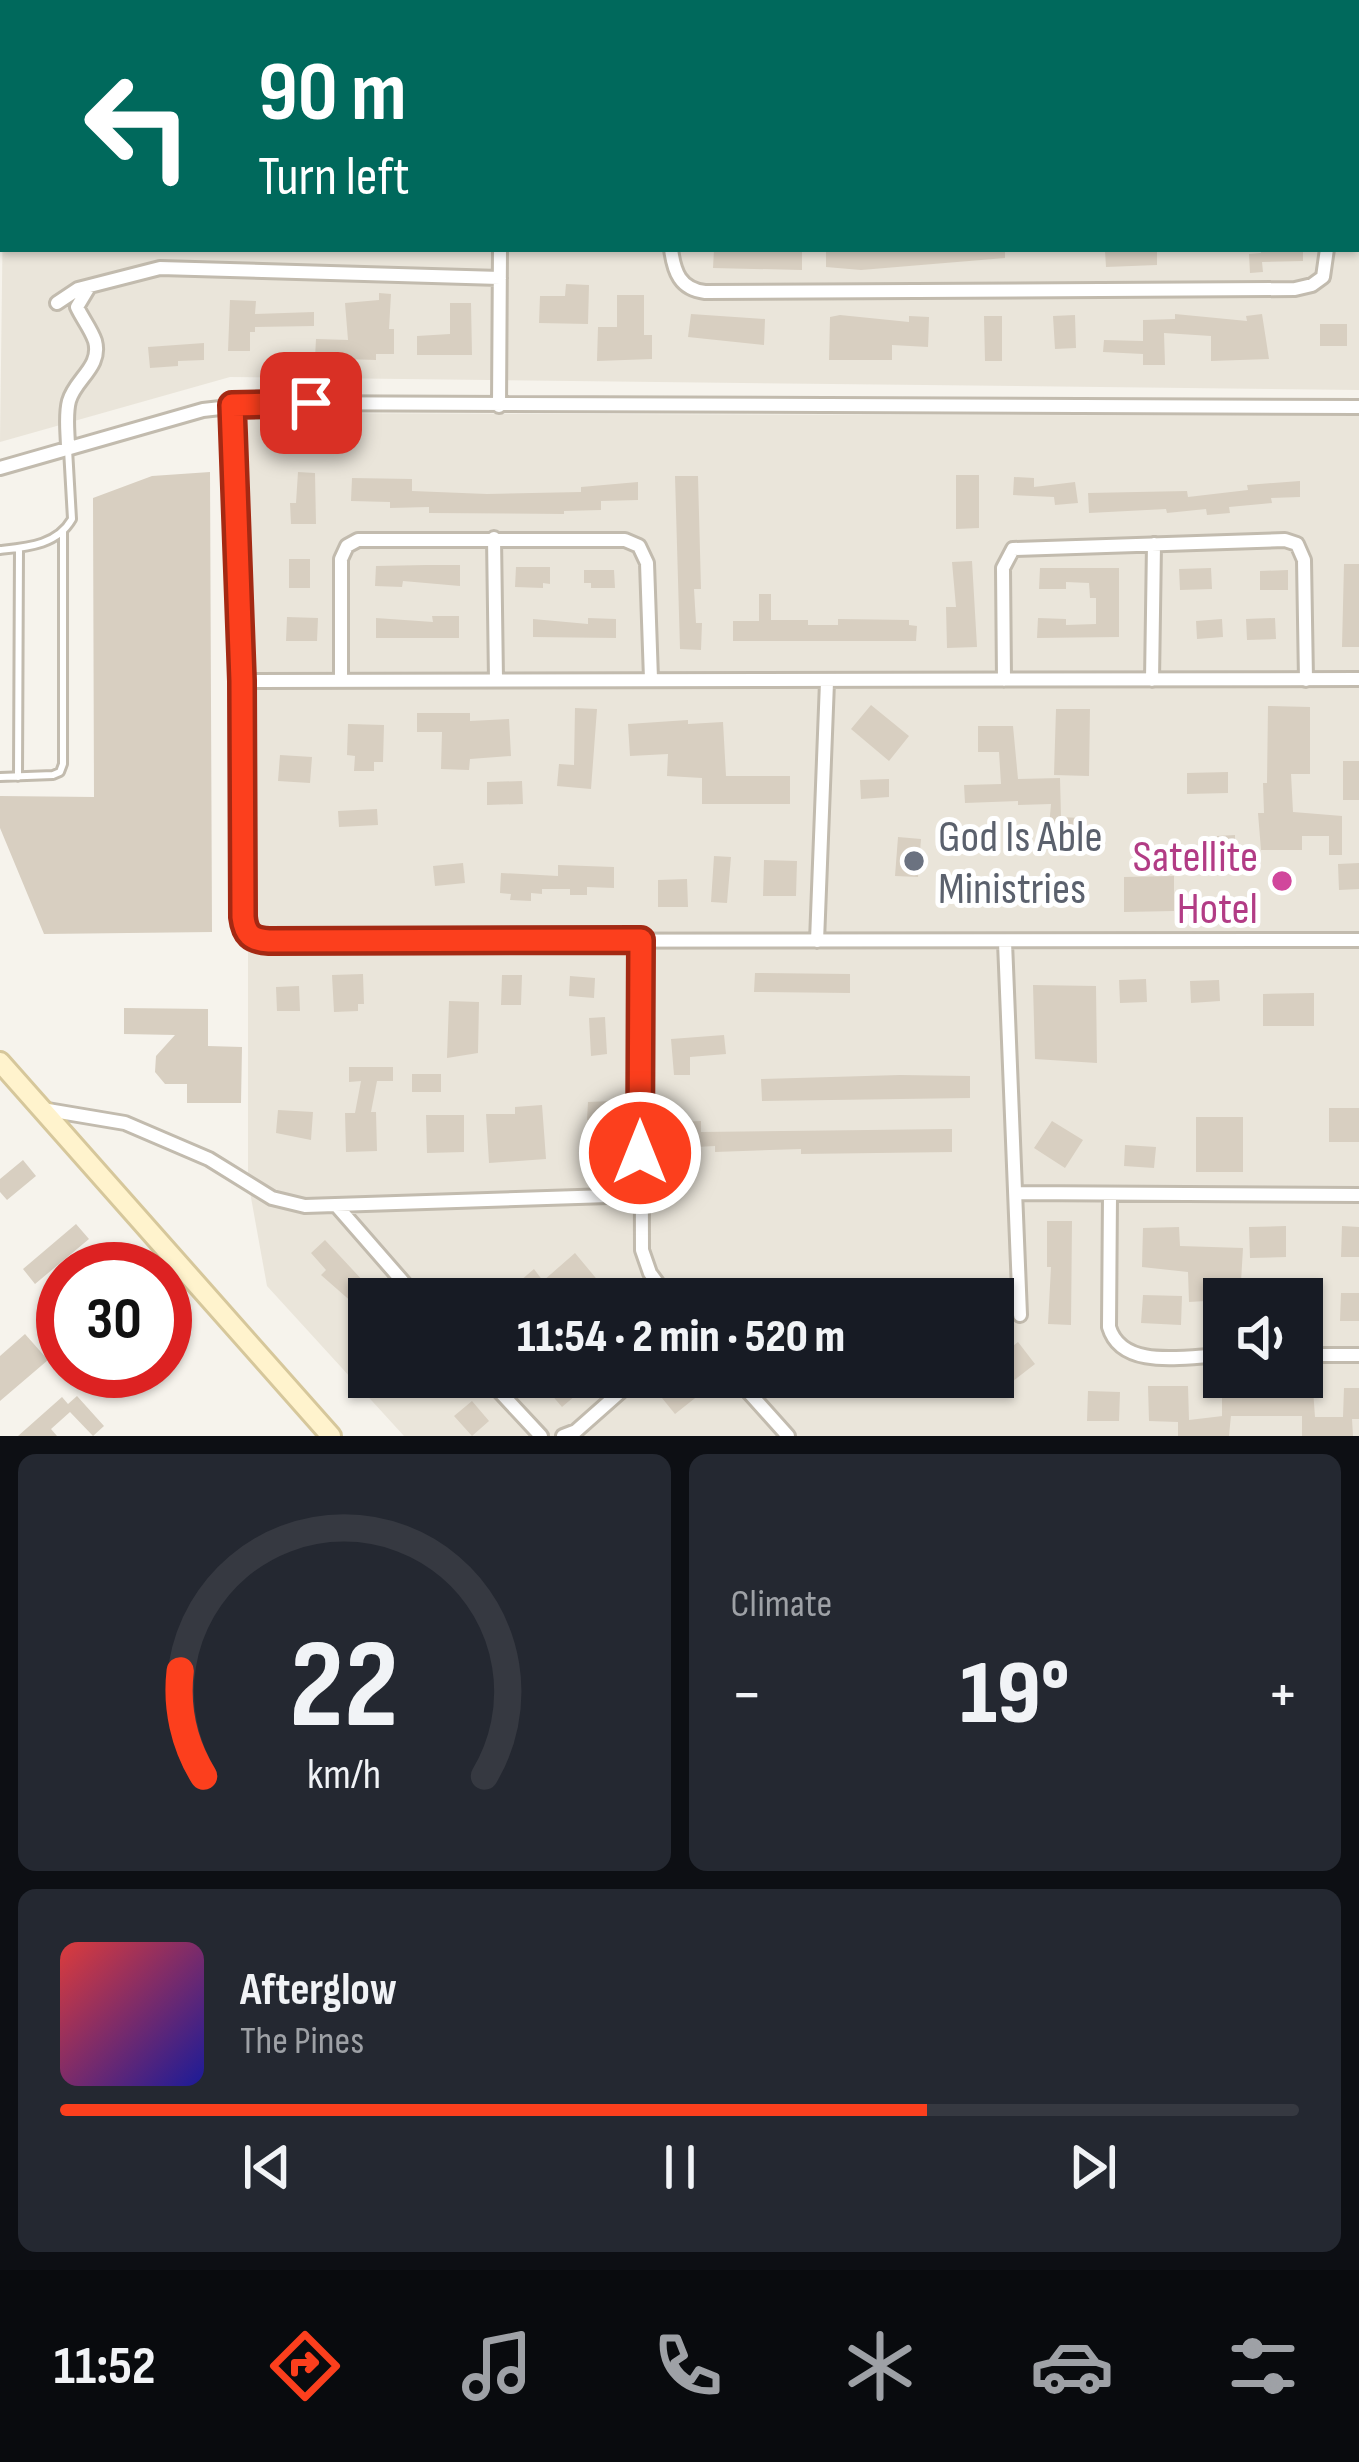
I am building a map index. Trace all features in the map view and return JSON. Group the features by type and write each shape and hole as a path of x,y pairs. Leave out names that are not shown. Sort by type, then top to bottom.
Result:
{"street":[{"path":"500,252 500,406"},
{"path":"672,252 680,280 689,289 705,292 1294,290 1323,277 1327,252"},
{"path":"57,303 91,285 130,274 185,267 500,278"},
{"path":"68,449 71,393 96,354 94,339 77,307 91,285"},
{"path":"232,405 242,681 243,917 252,938 1359,940"},
{"path":"0,468 232,405 1359,407"},
{"path":"341,680 341,559 347,545 358,540 494,538 625,540 639,546 647,563 651,679"},
{"path":"494,538 496,680"},
{"path":"1004,680 1003,568 1010,552 1029,546 1294,542 1304,560 1306,680"},
{"path":"1152,680 1154,544"},
{"path":"242,681 1359,679"},
{"path":"817,941 827,682"},
{"path":"641,940 640,1196 646,1263 656,1278"},
{"path":"1005,942 1020,1315"},
{"path":"0,1062 331,1436"},
{"path":"41,1109 125,1123 209,1159 272,1198 304,1205 640,1196"},
{"path":"1017,1192 1359,1196"},
{"path":"1110,1196 1109,1327 1116,1343 1138,1356 1203,1355"},
{"path":"336,1205 400,1278"},
{"path":"1323,1355 1359,1355"},
{"path":"506,1398 541,1436"},
{"path":"563,1436 576,1431 613,1398"},
{"path":"754,1398 788,1436"}],"lane":[{"path":"0,550 52,540 72,519 68,449"},
{"path":"0,777 53,775 63,764 63,532"},
{"path":"18,777 19,548"}],"shaded area":[{"path":"2,252 1359,252 1359,390 230,377 0,442"},
{"path":"248,413 1359,416 1359,1436 404,1436 369,1398 1014,1398 1014,1278 348,1278 348,1375 267,1286 248,1181"}],"building":[{"path":"714,252 802,252 802,270 713,268"},
{"path":"826,252 1005,252 1005,258 861,270 826,267"},
{"path":"1105,252 1157,252 1157,265 1106,267"},
{"path":"1303,252 1303,261 1262,262 1263,272 1250,273 1249,254"},
{"path":"566,284 589,285 588,324 539,323 540,296 565,296"},
{"path":"379,293 391,294 389,329 394,329 394,354 376,354 376,360 315,358 316,339 348,340 345,303 379,300"},
{"path":"617,295 644,295 644,335 652,335 652,359 597,361 598,327 617,327"},
{"path":"230,300 256,301 255,314 314,312 314,326 255,327 250,332 250,351 228,351"},
{"path":"450,303 471,303 472,355 417,355 417,336 450,334"},
{"path":"691,314 765,319 764,345 688,337"},
{"path":"1175,314 1247,321 1246,316 1262,314 1269,359 1211,361 1211,336 1164,333 1165,365 1143,365 1143,354 1103,352 1104,340 1143,341 1143,320 1175,319"},
{"path":"1075,315 1076,348 1055,349 1053,316"},
{"path":"909,316 929,317 928,347 892,345 892,360 829,360 830,317 909,322"},
{"path":"984,316 1002,316 1002,361 985,361"},
{"path":"1320,324 1347,324 1347,346 1320,346"},
{"path":"204,343 204,360 150,368 148,347"},
{"path":"210,472 212,932 44,934 0,828 0,796 94,797 93,498 152,476"},
{"path":"298,472 315,473 316,524 291,524 290,503 296,503"},
{"path":"956,475 979,475 979,528 956,529"},
{"path":"675,476 698,476 701,589 694,589 696,623 702,623 701,650 680,649"},
{"path":"1014,477 1034,478 1034,487 1075,482 1078,503 1055,505 1054,497 1013,495"},
{"path":"352,478 412,479 412,491 487,494 581,492 581,487 638,482 638,500 601,501 601,510 564,514 429,513 429,507 390,508 390,502 351,501"},
{"path":"1300,481 1300,497 1229,507 1230,513 1207,515 1206,509 1167,513 1166,509 1089,513 1088,493 1187,491 1188,497"},
{"path":"289,559 310,559 310,588 289,588"},
{"path":"972,561 977,647 947,648 946,607 956,607 952,562"},
{"path":"1344,564 1359,564 1359,647 1342,647"},
{"path":"460,565 460,586 403,581 402,587 375,586 376,566"},
{"path":"516,567 550,567 550,584 515,587"},
{"path":"1040,568 1119,568 1119,637 1037,638 1038,618 1066,619 1066,625 1096,624 1096,598 1090,598 1089,583 1066,582 1066,589 1039,589"},
{"path":"1211,568 1212,589 1180,590 1179,569"},
{"path":"584,570 614,570 615,588 591,588 591,583 584,583"},
{"path":"1288,570 1288,590 1260,590 1260,571"},
{"path":"759,594 771,594 771,620 838,625 838,619 909,620 909,625 917,626 916,641 733,641 733,621 759,621"},
{"path":"432,616 459,616 459,638 376,638 376,618 433,622"},
{"path":"287,617 318,618 317,641 286,641"},
{"path":"588,618 616,619 616,638 533,637 533,619 588,624"},
{"path":"1275,618 1276,639 1247,640 1246,619"},
{"path":"1222,619 1223,637 1197,639 1196,621"},
{"path":"871,705 909,736 889,761 851,729"},
{"path":"1268,706 1310,707 1310,774 1291,774 1293,812 1342,816 1342,855 1329,855 1329,836 1302,836 1302,850 1261,850 1258,813 1264,813 1263,783 1267,783"},
{"path":"575,708 597,709 591,789 557,786 559,764 574,765"},
{"path":"1056,709 1090,709 1089,776 1054,775"},
{"path":"417,713 470,713 470,721 509,719 511,756 470,759 469,770 441,769 442,732 417,732"},
{"path":"688,720 688,724 723,722 726,776 790,776 790,804 702,804 702,778 667,776 668,754 630,756 628,724"},
{"path":"348,724 384,725 383,762 374,762 374,771 354,771 355,756 347,755"},
{"path":"978,726 1013,726 1018,779 1060,778 1061,817 1080,818 1078,841 1048,839 1051,804 965,803 964,785 1001,784 999,752 978,752"},
{"path":"280,755 312,757 310,783 278,781"},
{"path":"1343,761 1359,761 1359,800 1343,800"},
{"path":"1228,772 1228,793 1187,794 1187,773"},
{"path":"889,779 889,797 861,799 860,780"},
{"path":"522,781 523,804 487,805 487,782"},
{"path":"377,809 378,825 339,827 338,811"},
{"path":"1235,835 1235,871 1217,871 1217,836"},
{"path":"898,837 921,839 918,877 895,876"},
{"path":"714,856 731,857 727,903 711,902"},
{"path":"764,860 797,861 796,896 763,896"},
{"path":"463,863 465,883 435,886 433,866"},
{"path":"1359,863 1359,889 1339,890 1338,864"},
{"path":"558,865 614,867 614,888 587,887 587,895 570,895 570,889 542,889 542,894 531,893 531,901 510,900 511,894 500,893 501,873 558,876"},
{"path":"1174,876 1174,911 1124,912 1124,877"},
{"path":"687,879 688,907 658,907 658,880"},
{"path":"755,973 850,974 850,993 754,992"},
{"path":"363,974 364,1004 358,1004 358,1011 334,1012 332,975"},
{"path":"502,975 522,975 521,1005 501,1005"},
{"path":"570,976 595,978 594,998 569,996"},
{"path":"1146,979 1147,1002 1120,1003 1119,980"},
{"path":"1219,980 1220,1001 1191,1003 1190,981"},
{"path":"1033,985 1096,986 1097,1063 1035,1059"},
{"path":"299,986 300,1011 277,1011 276,987"},
{"path":"1314,993 1314,1026 1263,1026 1263,994"},
{"path":"449,1001 479,1002 478,1053 447,1058"},
{"path":"124,1008 208,1009 208,1046 242,1047 241,1103 187,1103 187,1084 165,1084 155,1072 156,1056 175,1035 124,1034"},
{"path":"605,1017 607,1054 591,1056 589,1018"},
{"path":"724,1035 726,1054 690,1057 690,1075 674,1075 671,1039"},
{"path":"349,1067 393,1067 393,1081 377,1081 371,1112 376,1112 377,1151 346,1152 345,1113 355,1113 361,1081 349,1082"},
{"path":"412,1074 441,1074 441,1092 412,1092"},
{"path":"970,1076 970,1098 762,1101 761,1079"},
{"path":"613,1101 612,1122 587,1120 588,1102"},
{"path":"542,1105 546,1159 489,1163 486,1114 515,1114 515,1107"},
{"path":"1329,1108 1359,1108 1359,1142 1329,1142"},
{"path":"278,1110 313,1112 311,1140 276,1133"},
{"path":"426,1115 464,1115 464,1152 427,1153"},
{"path":"1196,1117 1243,1117 1243,1172 1196,1172"},
{"path":"701,1121 701,1132 952,1129 952,1152 801,1154 801,1149 715,1152 715,1146 676,1148 675,1122"},
{"path":"1052,1121 1083,1140 1065,1168 1034,1148"},
{"path":"1125,1145 1156,1147 1154,1168 1124,1166"},
{"path":"23,1160 36,1176 7,1200 0,1192 0,1179"},
{"path":"1047,1221 1072,1221 1071,1325 1048,1324"},
{"path":"76,1224 89,1239 85,1242 55,1242"},
{"path":"1286,1226 1286,1257 1250,1258 1249,1227"},
{"path":"1342,1226 1359,1227 1359,1257 1341,1257"},
{"path":"1179,1227 1180,1246 1243,1248 1241,1278 1203,1278 1203,1301 1189,1302 1188,1272 1142,1267 1143,1228"},
{"path":"325,1240 360,1278 348,1278 348,1299 321,1275 326,1270 311,1253"},
{"path":"575,1253 596,1278 546,1278"},
{"path":"36,1258 36,1283 35,1284 23,1269"},
{"path":"1341,1293 1359,1293 1359,1321 1340,1321"},
{"path":"1143,1295 1182,1296 1181,1325 1141,1323"},
{"path":"25,1334 36,1346 36,1370 0,1401 0,1356"},
{"path":"1018,1342 1035,1364 1014,1380 1014,1345"},
{"path":"1148,1386 1188,1386 1189,1420 1231,1415 1229,1436 1178,1436 1178,1422 1149,1421"},
{"path":"1344,1388 1359,1388 1359,1419 1352,1419 1353,1436 1302,1436 1302,1416 1222,1416 1222,1398 1314,1398 1315,1417 1343,1417"},
{"path":"1088,1391 1120,1392 1119,1421 1087,1421"},
{"path":"61,1398 68,1404 79,1398 104,1426 93,1436 70,1412 51,1429 57,1436 18,1436"},
{"path":"662,1398 695,1398 675,1414"},
{"path":"472,1401 489,1421 472,1436 454,1416"}],"place":[{"name":"God Is Able Ministries","path":"914,861"},
{"name":"Satellite Hotel","path":"1282,881"}],"route":[{"path":"311,403 232,405 247,933 269,941 641,940 640,1153"}]}
